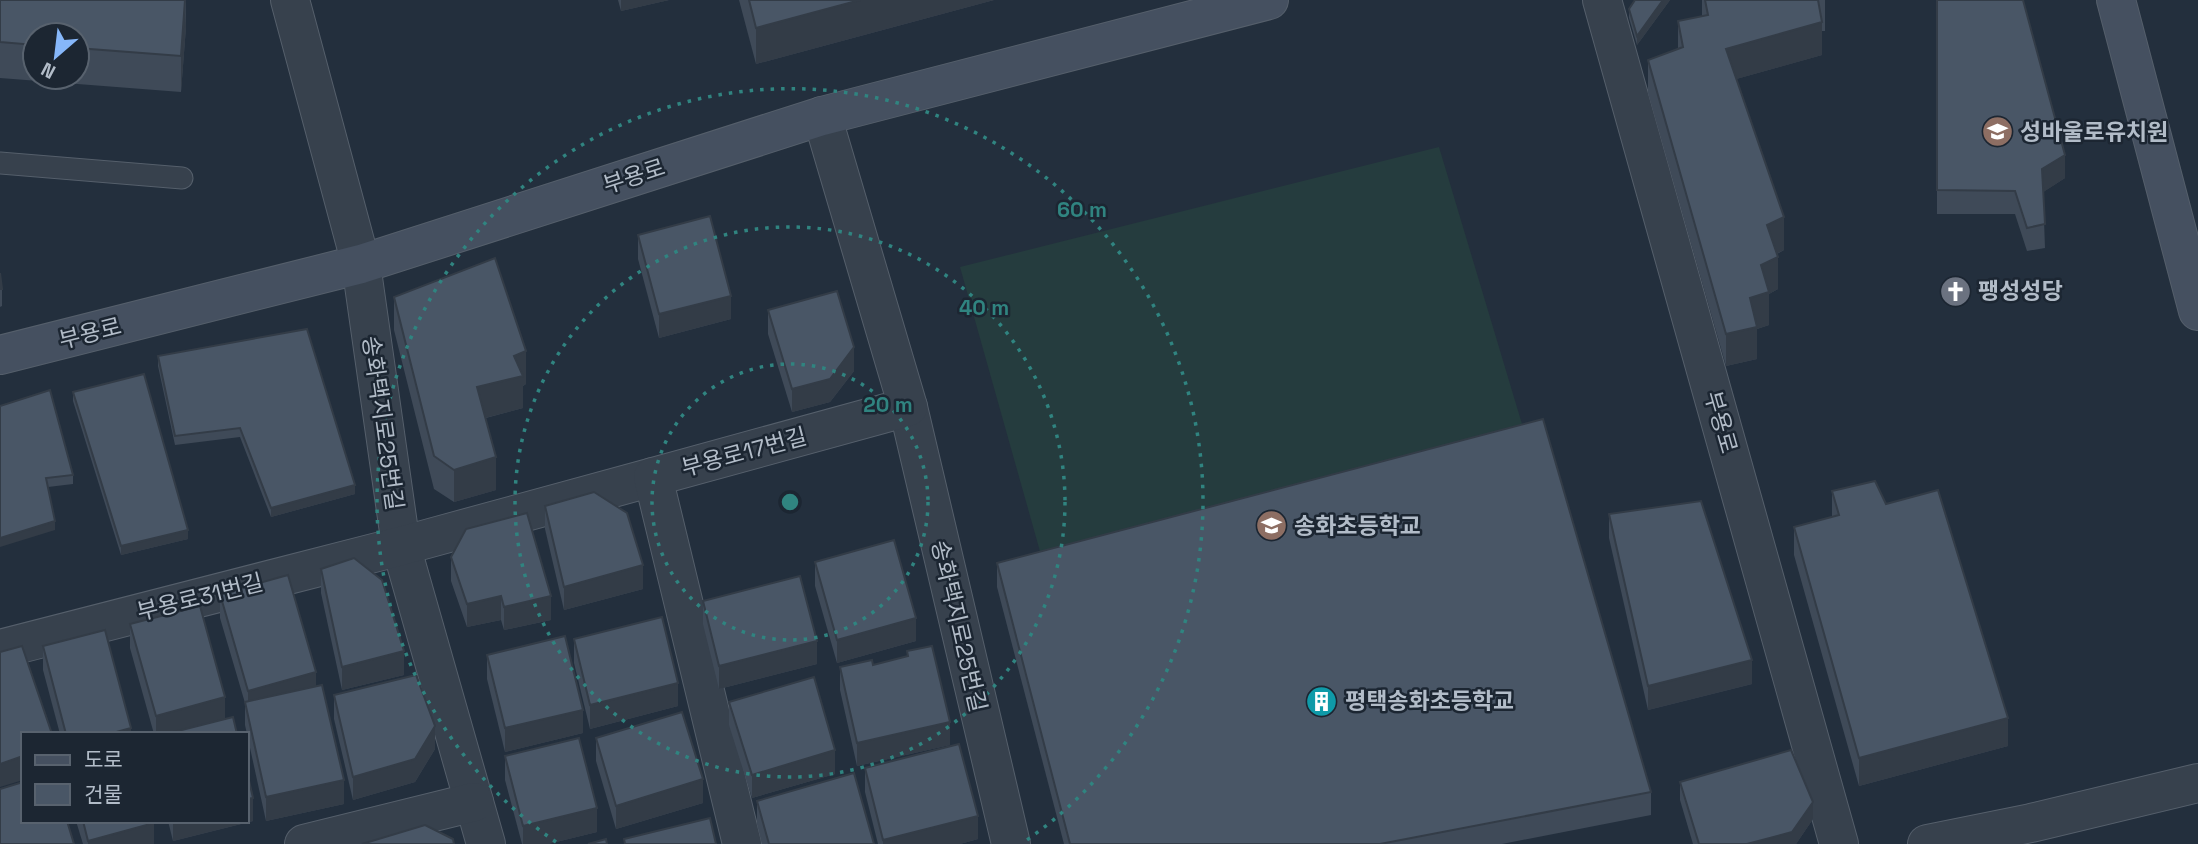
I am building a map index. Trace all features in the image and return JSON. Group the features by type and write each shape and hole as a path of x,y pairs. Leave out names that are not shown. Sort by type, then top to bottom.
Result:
{"street":[{"name":"송화택지로25번길","path":"290,0 361,264 401,546 486,844"},
{"name":"부용로","path":"0,355 361,264 822,116 1269,0"},
{"name":"부용로","path":"1602,0 1839,844"},
{"path":"2116,0 2198,311"},
{"path":"822,116 908,407"},
{"name":"송화택지로25번길","path":"908,407 1011,844"},
{"name":"부용로17번길","path":"742,844 653,477 908,407"},
{"name":"부용로31번길","path":"0,649 401,546 653,477"},
{"path":"1927,844 2035,833 2198,783"},
{"path":"304,844 474,802"}],"lane":[{"path":"0,163 182,178"}],"green space":[{"path":"1439,147 1522,424 1041,555 960,267"}],"building":[{"path":"0,0 185,0 181,56 91,49 91,21 21,21 21,44 0,42"},
{"path":"749,0 860,0 756,28"},
{"path":"1635,0 1663,0 1637,36 1629,9"},
{"path":"1705,0 1818,0 1822,22 1726,49 1784,217 1767,225 1778,257 1761,265 1769,292 1750,298 1757,327 1726,334 1648,60 1683,47 1678,21 1708,15"},
{"path":"1937,0 2023,0 2065,155 2042,169 2045,224 2027,228 2015,191 1937,190"},
{"path":"710,216 731,296 659,314 638,235"},
{"path":"495,258 526,351 514,356 523,376 477,387 496,457 454,470 434,456 394,297"},
{"path":"837,291 854,347 830,379 792,389 768,310"},
{"path":"307,329 355,485 271,508 240,428 175,436 158,356"},
{"path":"144,374 188,530 121,546 73,392"},
{"path":"50,390 73,475 46,478 55,521 0,538 0,406"},
{"name":"평택송화초등학교","path":"1543,419 1651,792 1380,844 1070,844 997,563"},
{"path":"1875,481 1886,504 1938,490 2008,718 1859,758 1794,527 1839,515 1832,491"},
{"path":"594,492 627,513 643,565 564,587 545,506"},
{"path":"1701,501 1752,660 1648,686 1609,514"},
{"path":"527,513 551,596 504,607 501,596 467,604 451,557 466,529"},
{"path":"894,540 916,618 837,640 815,562"},
{"path":"354,558 382,580 404,651 342,667 321,569"},
{"path":"288,575 316,672 248,691 220,594"},
{"path":"800,576 817,641 719,666 703,601"},
{"path":"200,606 225,697 156,716 130,624"},
{"path":"662,617 678,683 590,705 574,639"},
{"path":"105,630 131,728 116,732 65,732 43,646"},
{"path":"565,636 583,710 505,728 487,655"},
{"path":"22,646 51,732 21,732 21,757 0,764 0,652"},
{"path":"932,646 950,722 857,743 840,667 872,660 873,665 908,656 907,651"},
{"path":"416,675 435,726 415,759 353,777 334,695"},
{"path":"814,677 835,750 752,775 729,702"},
{"path":"322,685 344,780 266,797 245,702"},
{"path":"682,712 703,779 616,806 596,738"},
{"path":"233,717 237,732 174,732"},
{"path":"579,738 597,808 523,826 505,756"},
{"path":"959,744 978,816 883,840 865,768"},
{"path":"1791,750 1813,802 1792,832 1747,844 1699,844 1680,782"},
{"path":"854,773 874,844 769,844 757,801"},
{"path":"248,776 253,798 248,799"},
{"path":"21,783 21,823 68,823 74,844 0,844 0,789"},
{"path":"710,818 716,844 625,844 624,839"},
{"path":"84,823 154,823 88,841"},
{"path":"425,825 453,839 454,844 362,844"},
{"path":"606,839 607,844 588,844"}],"place":[{"name":"성바울로유치원","path":"1997,132"},
{"name":"팽성성당","path":"1955,291"},
{"name":"송화초등학교","path":"1271,526"},
{"name":"평택송화초등학교","path":"1322,701"}]}
